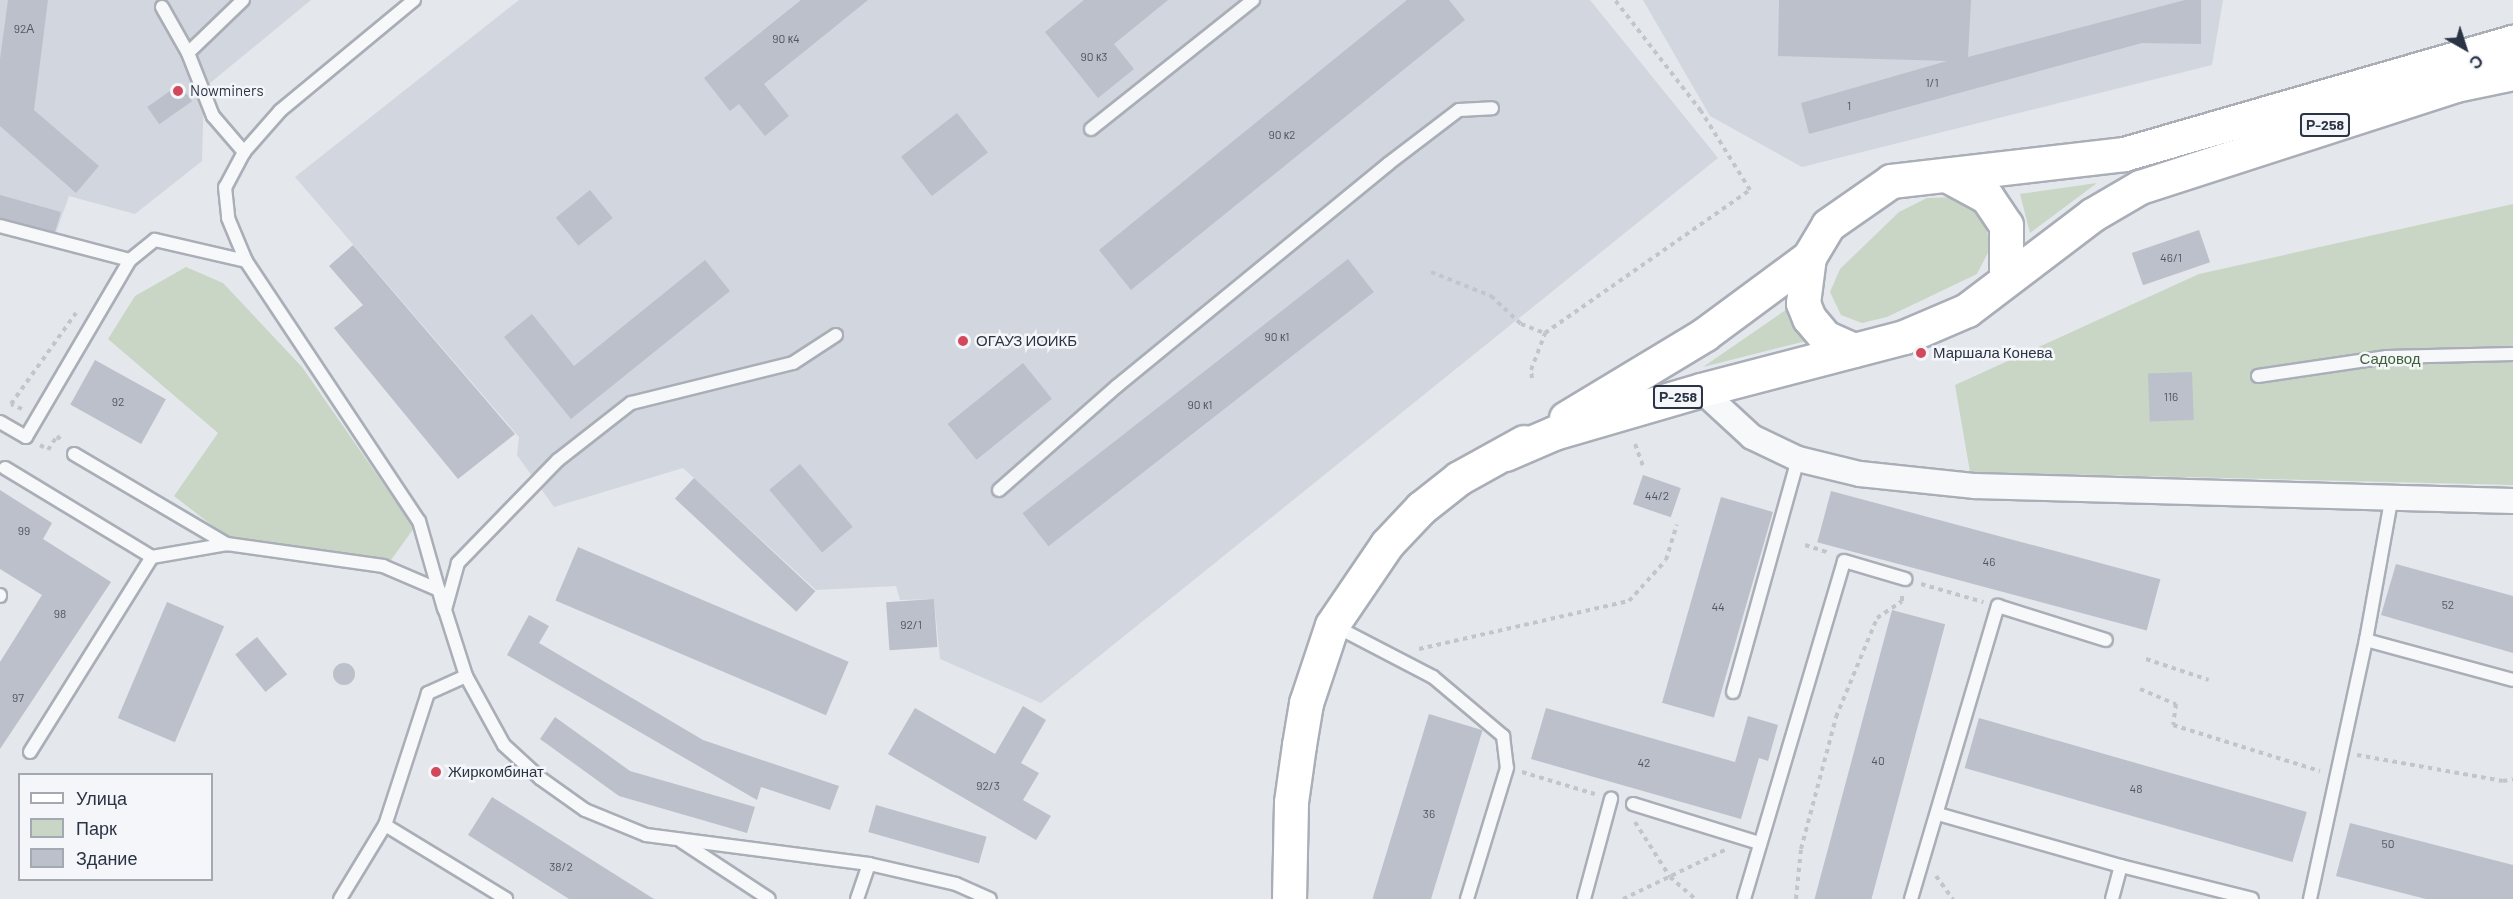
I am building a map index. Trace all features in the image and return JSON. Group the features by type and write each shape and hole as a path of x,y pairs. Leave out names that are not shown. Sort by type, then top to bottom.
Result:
{"main road":[{"name":"Р-258","path":"1505,453 1705,334 1809,257 1828,225 1891,181 1950,177 2124,154 2513,42"},
{"name":"Р-258","path":"1505,453 1554,434 1701,390 1904,337 1967,309 2092,215 2140,187 2455,85 2513,73"},
{"path":"1950,177 1987,197 2006,225 2006,278"},
{"path":"1809,257 1803,303 1809,318 1825,337 1854,350"},
{"path":"1289,899 1291,802 1299,745 1306,704 1332,625 1387,544 1421,508 1459,478 1505,453"}],"street":[{"path":"1701,390 1752,437 1798,459 1860,474 1975,486 2513,501"}],"lane":[{"path":"188,53 243,0"},
{"path":"414,0 280,111 244,152 225,187 228,218 246,261 418,521 466,676 504,745 540,778 585,810 646,835 869,864 956,884 990,899"},
{"path":"1091,129 1253,0"},
{"path":"162,7 188,53 213,116 244,152"},
{"path":"999,490 1117,386 1388,164 1460,110 1491,108"},
{"path":"0,226 130,260"},
{"path":"0,422 26,437 130,260 155,240 246,261"},
{"path":"445,610 458,563 558,460 631,403 793,363 836,335"},
{"path":"2258,376 2387,357 2513,354"},
{"path":"74,454 227,544"},
{"path":"1733,692 1798,459"},
{"path":"5,468 152,557 227,544 383,566 439,590"},
{"path":"2310,899 2366,640 2392,496"},
{"path":"30,752 152,557"},
{"path":"1744,899 1844,561 1905,579"},
{"path":"1911,899 1998,606 2106,640"},
{"path":"1332,625 1433,677 1503,736 1507,768 1467,899"},
{"path":"2366,640 2513,680"},
{"path":"340,899 385,825 428,693 466,676"},
{"path":"1584,899 1611,799"},
{"path":"1633,804 1759,843"},
{"path":"1938,814 2121,866 2252,899"},
{"path":"385,825 506,899"},
{"path":"677,839 769,899"},
{"path":"857,899 869,864"},
{"path":"2112,899 2121,866"}],"path":[{"path":"1532,378 1531,370 1545,333 1750,190 1701,111 1615,0"},
{"path":"1431,272 1491,296 1521,324 1545,333"},
{"path":"27,378 83,304"},
{"path":"1635,444 1643,466"},
{"path":"1389,656 1629,601 1666,560 1677,525"},
{"path":"1805,545 1827,552"},
{"path":"1796,899 1801,849 1836,717 1877,618 1902,601 1905,579 1998,606"},
{"path":"2146,659 2209,681"},
{"path":"2140,689 2175,704 2173,725 2325,773"},
{"path":"2342,753 2421,764 2503,781 2513,779"},
{"path":"1507,768 1611,799"},
{"path":"1635,823 1670,877 1695,899"},
{"path":"1623,899 1732,847"},
{"path":"1947,887 1953,899"}],"shaded area":[{"path":"0,0 311,0 204,88 202,161 135,214 69,196 54,238 0,223"},
{"name":"ОГАУЗ ИОИКБ","path":"519,0 1590,0 1718,158 1041,703 940,659 934,599 900,600 896,586 816,590 683,468 554,507 517,455 519,437 295,177"},
{"path":"1643,0 2223,0 2212,65 1802,167 1710,116"}],"green space":[{"path":"2097,183 2030,233 2020,194"},
{"path":"1958,197 1974,207 1985,225 1991,247 1977,274 1887,317 1862,323 1841,315 1830,292 1840,269 1899,212 1927,198"},
{"name":"Садовод","path":"2513,204 2513,485 1970,472 1955,385 2199,274"},
{"path":"186,267 223,283 302,367 414,528 391,560 231,540 174,496 218,433 108,339 135,296"},
{"path":"1790,307 1810,340 1703,367"}],"building":[{"path":"8,0 48,0 34,110 99,166 76,193 0,126 0,59"},
{"path":"801,0 868,0 764,84 789,116 765,136 739,104 730,111 704,78"},
{"path":"1084,0 1168,0 1114,44 1134,69 1098,98 1045,32"},
{"path":"1407,0 1449,0 1465,20 1131,290 1099,250"},
{"path":"1779,0 1971,0 1968,57 2185,0 2201,0 2201,44 2142,43 1809,134 1801,103 1947,61 1778,56"},
{"path":"180,84 192,101 159,124 147,107"},
{"path":"957,113 988,152 932,196 901,157"},
{"path":"590,190 613,218 578,246 556,218"},
{"path":"0,195 61,212 55,232 0,218"},
{"path":"2199,230 2210,262 2143,285 2132,253"},
{"path":"353,245 515,434 458,479 334,328 363,305 329,266"},
{"path":"1348,259 1374,292 1048,546 1023,513"},
{"path":"705,260 730,291 571,419 504,337 532,314 574,366"},
{"path":"95,360 166,399 141,444 70,405"},
{"path":"1023,363 1052,399 977,460 948,424"},
{"path":"2192,372 2194,420 2150,422 2148,374"},
{"path":"800,464 853,527 822,553 769,490"},
{"path":"1643,475 1681,488 1671,517 1633,504"},
{"path":"694,478 815,591 796,612 675,498"},
{"path":"0,490 52,523 43,539 111,582 0,749 0,662 42,595 0,569"},
{"path":"1831,491 2160,579 2147,630 1817,542"},
{"path":"1721,497 1773,512 1714,718 1662,703"},
{"path":"578,547 849,662 826,715 555,600"},
{"path":"2396,564 2513,596 2513,653 2381,615"},
{"path":"934,599 937,647 889,650 886,602"},
{"path":"167,602 224,626 175,742 118,718"},
{"path":"1892,610 1945,624 1872,899 1815,899"},
{"path":"529,615 549,626 539,643 703,740 839,786 830,810 761,787 757,800 507,655"},
{"path":"257,637 287,674 265,692 235,655"},
{"path":"344,663 352,666 355,674 352,682 344,685 336,682 333,674 336,666"},
{"path":"1023,706 1046,720 1021,763 1039,773 1023,800 1051,816 1036,840 888,754 915,708 995,754"},
{"path":"1546,708 1735,762 1748,716 1778,725 1768,761 1759,758 1741,819 1531,759"},
{"path":"1429,714 1483,730 1431,899 1373,899"},
{"path":"555,717 630,771 755,807 747,833 619,796 540,739"},
{"path":"1979,718 2307,812 2292,862 1965,768"},
{"path":"492,797 654,899 569,899 468,835"},
{"path":"876,805 987,837 979,864 868,832"},
{"path":"2350,823 2513,865 2513,899 2426,899 2336,876"}],"place":[{"name":"Nowminers","path":"178,91"},
{"name":"ОГАУЗ ИОИКБ","path":"963,341"},
{"name":"Маршала Конева","path":"1921,353"},
{"name":"Жиркомбинат","path":"436,772"}]}
